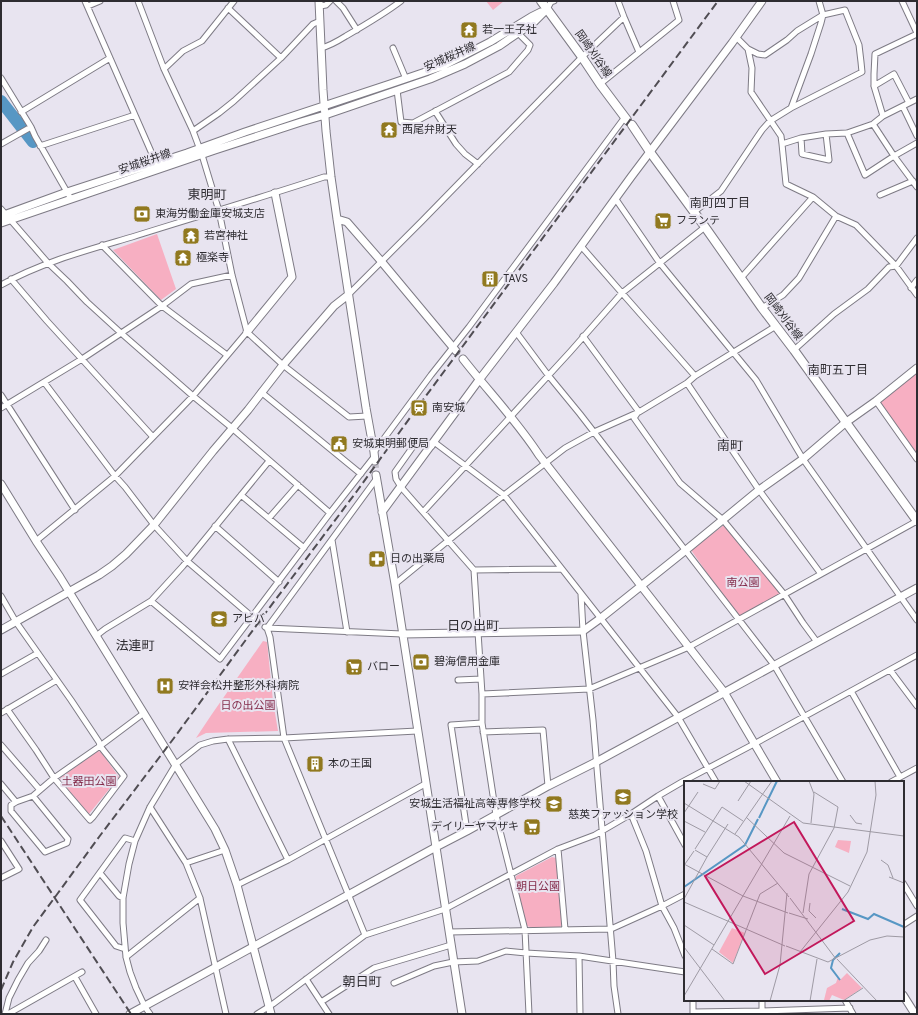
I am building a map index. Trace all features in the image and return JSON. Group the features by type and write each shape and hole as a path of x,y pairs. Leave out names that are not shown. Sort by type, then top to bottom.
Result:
{"main road":[{"name":"岡崎刈谷線","path":"541,1 917,521"}],"street":[{"path":"85,1 156,163"},
{"path":"88,6 100,1"},
{"path":"138,1 164,69 201,151 219,211 232,275 247,332 283,365 350,417 367,416"},
{"path":"164,69 183,52 202,41 234,1"},
{"path":"330,1 326,5 319,3 326,131 348,294 374,457"},
{"path":"336,1 343,8 357,30"},
{"path":"321,48 327,47 357,30 401,1"},
{"path":"547,9 551,2 554,1"},
{"path":"618,1 639,52"},
{"path":"600,84 679,20 672,1"},
{"path":"382,512 762,1"},
{"path":"791,108 818,36 823,15 819,1"},
{"path":"883,116 874,86 875,54 917,34 902,1"},
{"path":"228,8 281,58"},
{"name":"安城桜井線","path":"69,195 156,163 325,115 430,78 464,64 499,46 534,22 547,9"},
{"name":"安城桜井線","path":"1,222 4,215 201,151 245,132 443,66 490,42 547,9"},
{"path":"694,212 722,191 762,130 770,121 791,108 862,72 859,45 845,10 823,15 797,31 765,55 758,54 748,49 736,37"},
{"path":"1,630 99,575 126,554 154,525 283,365 334,306 422,221 582,57 624,17"},
{"path":"193,131 234,101 281,58 314,24 320,21"},
{"path":"396,90 401,122 413,123 509,72 528,50 530,44 518,34"},
{"path":"393,48 406,79"},
{"path":"748,49 752,68 751,92 781,136 786,184 813,197 836,216 856,225 896,266 917,295"},
{"path":"21,112 110,58"},
{"path":"874,86 894,74 909,103"},
{"path":"1,79 31,127 40,146 69,195"},
{"path":"782,144 802,138 826,134 847,133 873,124 883,116 917,99"},
{"path":"903,107 917,136"},
{"path":"435,110 456,144 464,154 478,164"},
{"path":"40,146 135,115"},
{"path":"151,601 220,659 254,619 304,548 374,457 431,375 455,349 469,327 628,121"},
{"path":"873,124 917,187"},
{"path":"1,144 31,127"},
{"path":"847,133 865,175 917,143"},
{"path":"802,138 802,154 829,160 826,134"},
{"path":"1,285 48,263 219,211 324,177 331,177"},
{"path":"880,195 913,181"},
{"path":"36,541 115,476 175,415 211,376 292,277 275,193"},
{"path":"741,278 813,197"},
{"path":"615,198 659,262 756,380 803,459 917,620"},
{"path":"4,215 48,263 87,302 193,396 330,513"},
{"path":"762,308 783,295 799,278 836,216"},
{"path":"337,219 347,222 455,349"},
{"path":"423,512 466,467 510,416 570,352 622,293 659,262 705,227"},
{"path":"794,350 834,314 868,289 890,267 896,266 917,238"},
{"path":"102,246 162,306 227,355"},
{"path":"581,246 696,376"},
{"path":"1,408 82,359 162,306 192,284 232,275"},
{"path":"11,279 153,437"},
{"path":"911,288 917,280"},
{"path":"395,584 504,495 565,448 594,432 639,412 776,326"},
{"path":"516,332 774,665 842,781"},
{"path":"584,336 639,412"},
{"path":"463,359 510,416 724,692 776,781"},
{"path":"266,627 402,634 583,632 759,490 803,459 846,423 917,368"},
{"path":"44,382 154,525 187,561 254,619"},
{"path":"687,383 759,490 821,574"},
{"path":"261,392 361,474"},
{"path":"1,395 75,510"},
{"path":"876,401 917,459"},
{"path":"639,412 634,418 680,483 723,520 784,594 817,642"},
{"path":"529,1014 525,930 496,815 483,732 474,570 401,488 396,479 395,472 417,441 420,439 433,444 504,495 678,717 715,781"},
{"path":"96,636 111,625 151,601 187,561 269,461"},
{"path":"376,476 395,584 462,1014"},
{"path":"266,627 332,540 376,476"},
{"path":"1,484 4,494 69,592 216,829 238,885 270,1010"},
{"path":"268,518 298,485"},
{"path":"241,495 304,548"},
{"path":"482,694 589,690 689,647 917,521"},
{"path":"215,526 279,582"},
{"path":"332,540 347,632"},
{"path":"474,570 561,569"},
{"path":"130,1014 548,786 596,762 917,588"},
{"path":"581,593 583,632 611,929 614,986 618,1014"},
{"path":"1,596 16,622 57,680 99,742 100,746 124,776 90,820 54,778 7,709"},
{"path":"266,627 270,637 284,738 365,935"},
{"path":"1,674 38,652"},
{"path":"685,781 917,655"},
{"path":"890,670 917,706"},
{"path":"458,680 481,679"},
{"path":"1,713 57,680"},
{"path":"851,691 900,777"},
{"path":"33,796 68,839 67,843 45,852 11,811 12,805 33,796 54,778 144,713"},
{"path":"467,831 451,725 482,723"},
{"path":"483,732 543,730 548,786"},
{"path":"150,1014 136,988 126,957 123,923 123,898 135,841 150,808 176,764 200,746 213,740 417,731"},
{"path":"228,739 288,860"},
{"path":"1,745 40,790"},
{"path":"893,781 917,768"},
{"path":"257,1014 270,1010 306,979 365,935 445,909 558,849 595,835 684,781"},
{"path":"1,784 16,802"},
{"path":"238,885 288,860 426,784"},
{"path":"658,796 684,843"},
{"path":"150,808 186,863 200,898 226,1014"},
{"path":"631,814 646,850 662,906 674,928 684,953"},
{"path":"125,949 116,946 80,900 125,838 135,841"},
{"path":"1,841 19,869 1,878"},
{"path":"558,849 565,930"},
{"path":"186,863 225,850"},
{"path":"100,873 119,896 123,898"},
{"path":"904,885 917,906"},
{"path":"449,932 611,929 684,895"},
{"path":"126,957 200,898"},
{"path":"904,924 917,916"},
{"path":"5,1014 9,998 18,980 28,963 39,951 46,940"},
{"path":"321,1002 374,968 451,945"},
{"path":"394,983 434,966 453,962 478,961 506,951 579,956 684,972"},
{"path":"579,956 580,1014"},
{"path":"8,1014 82,972"},
{"path":"75,977 96,1014"},
{"path":"306,979 329,1014"},
{"path":"904,997 915,1014"},
{"path":"693,1001 693,1013 762,1013 850,1008"},
{"path":"762,1001 762,1013"},
{"path":"846,1001 853,1014"}],"green space":[{"path":"486,1 504,1 493,10"},
{"path":"157,234 176,289 161,300 113,250"},
{"path":"917,371 917,454 880,402"},
{"name":"南公園","path":"724,525 784,594 739,619 691,550"},
{"name":"日の出公園","path":"263,641 267,642 273,701 278,731 206,733 196,738 212,714"},
{"name":"土器田公園","path":"98,751 101,752 119,777 89,814 60,778"},
{"name":"朝日公園","path":"552,857 556,858 562,925 560,927 527,926 515,880 516,876"}],"waterway":[{"path":"1,101 33,142"}],"tunnel":[{"path":"375,461 376,475"},
{"path":"257,621 264,626"}],"railway":[{"path":"1,990 13,962 33,927 718,1"},
{"path":"1,816 131,1014"}],"place":[{"name":"若一王子社","path":"469,30"},
{"name":"西尾弁財天","path":"389,130"},
{"name":"東海労働金庫安城支店","path":"142,214"},
{"name":"フランテ","path":"663,221"},
{"name":"若宮神社","path":"191,236"},
{"name":"極楽寺","path":"183,258"},
{"name":"TAVS","path":"490,279"},
{"name":"南安城","path":"419,408"},
{"name":"安城東明郵便局","path":"339,444"},
{"name":"日の出薬局","path":"377,559"},
{"name":"アビバ","path":"219,619"},
{"name":"碧海信用金庫","path":"421,662"},
{"name":"バロー","path":"354,667"},
{"name":"安祥会松井整形外科病院","path":"165,686"},
{"name":"本の王国","path":"315,764"},
{"name":"慈英ファッション学校","path":"623,797"},
{"name":"安城生活福祉高等専修学校","path":"554,804"},
{"name":"デイリーヤマザキ","path":"532,827"}],"district":[{"name":"東明町","path":"207,196"},
{"name":"南町四丁目","path":"720,204"},
{"name":"南町五丁目","path":"838,371"},
{"name":"南町","path":"730,447"},
{"name":"日の出町","path":"473,627"},
{"name":"法連町","path":"135,647"},
{"name":"朝日町","path":"362,983"}]}
